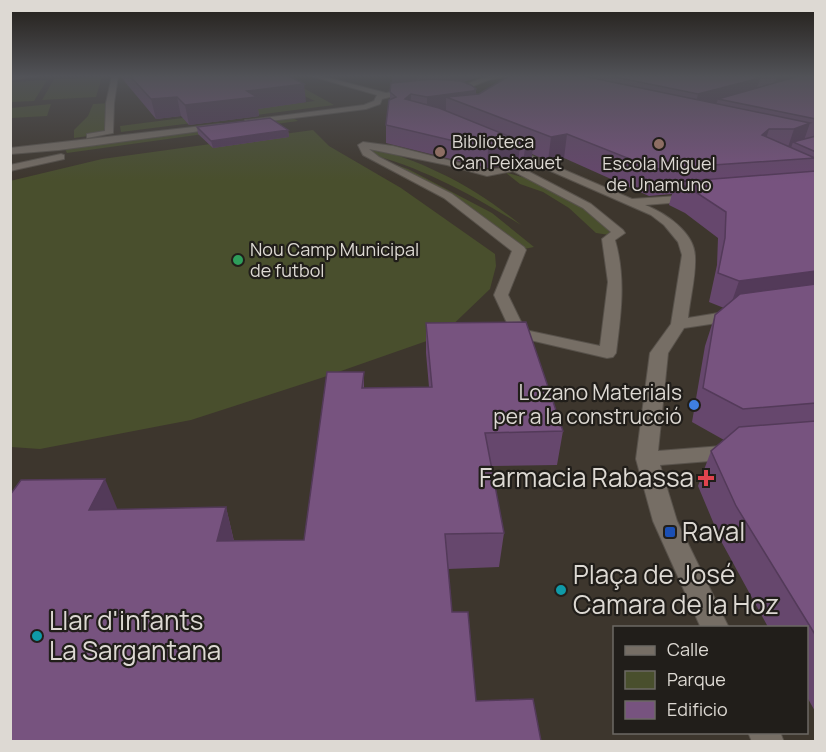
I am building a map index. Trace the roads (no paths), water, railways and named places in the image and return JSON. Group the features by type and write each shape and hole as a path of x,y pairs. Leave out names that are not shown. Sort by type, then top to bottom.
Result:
{"street":[{"path":"10,140 44,141 109,133 110,111"},
{"path":"10,152 335,111"},
{"path":"243,132 373,114"},
{"path":"10,166 56,157 231,133"},
{"path":"499,143 633,202 668,222 684,241 690,255 679,324 659,353 647,459 665,521 715,626"},
{"path":"363,145 393,149 390,150 449,162 487,173 514,168 587,206 619,233 608,239 615,260 617,284 607,353 519,333 501,295 519,250 448,196 376,159 366,153 363,145"},
{"path":"10,152 15,156 15,162 10,166"},
{"path":"633,202 703,197"},
{"path":"679,324 750,313"},
{"path":"647,459 759,450"}],"place":[{"name":"Escola Miguel de Unamuno","path":"659,144"},
{"name":"Biblioteca Can Peixauet","path":"440,152"},
{"name":"Nou Camp Municipal de futbol","path":"238,260"},
{"name":"Lozano Materials per a la construcció","path":"694,405"},
{"name":"Farmacia Rabassa","path":"706,478"},
{"name":"Raval","path":"670,532"},
{"name":"Plaça de José Camara de la Hoz","path":"561,590"},
{"name":"Llar d'infants La Sargantana","path":"37,636"}]}
